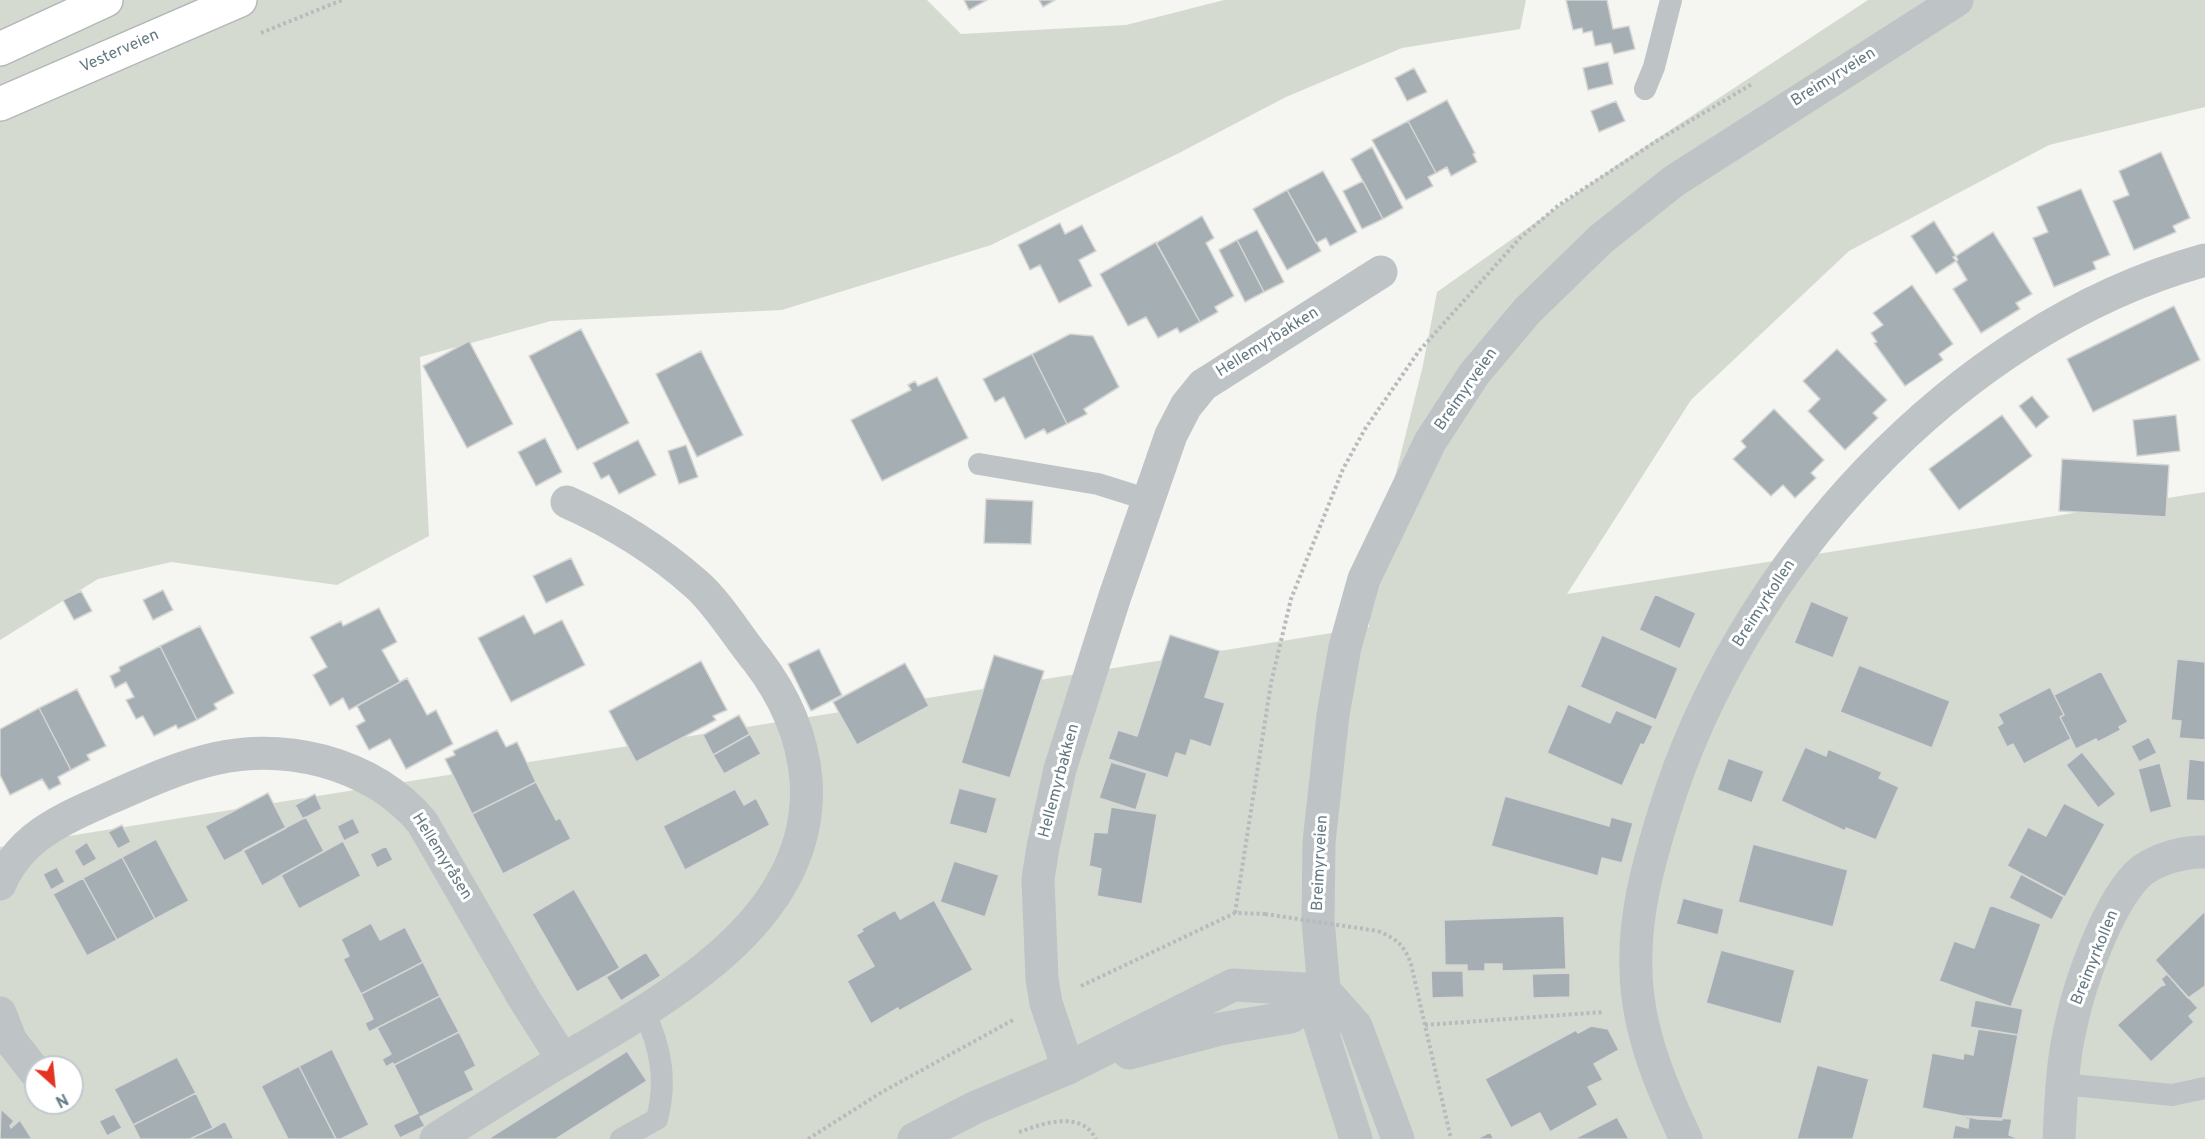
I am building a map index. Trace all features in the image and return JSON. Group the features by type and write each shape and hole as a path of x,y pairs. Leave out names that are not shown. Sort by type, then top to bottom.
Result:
{"highway":[{"path":"0,49 106,0"},
{"name":"Vesterveien","path":"0,104 240,0"}],"street":[{"name":"Breimyrveien","path":"1356,1139 1319,1022 1324,990 1318,920 1319,842 1333,715 1345,647 1364,579 1430,442 1474,374 1527,310 1601,239 1674,181 1957,0"},
{"name":"Breimyrkollen","path":"1686,1139 1653,1063 1639,1010 1635,971 1638,910 1652,851 1676,772 1707,701 1746,630 1780,576 1824,519 1934,408 1988,368 2054,326 2114,293 2166,271 2205,260"},
{"name":"Hellemyrbakken","path":"1068,1068 1053,1025 1042,980 1038,879 1060,769 1171,435 1186,406 1203,385 1381,272"},
{"path":"436,1139 673,993 745,933 775,896 792,865 804,828 807,796 804,757 789,711 771,678 698,585 647,548 592,513 567,502"},
{"name":"Hellemyråsen","path":"0,884 6,870 21,849 42,830 152,780 198,763 252,752 294,754 345,767 384,786 408,805 423,822 523,997 563,1060"},
{"name":"Breimyrkollen","path":"2059,1139 2062,1084 2070,1026 2100,938 2122,895 2138,874 2164,859 2205,852"},
{"path":"914,1139 974,1108 1068,1068 1233,985 1324,990 1356,1026 1398,1139"},
{"path":"0,1012 11,1041 24,1058"}],"lane":[{"path":"1646,89 1671,0"},
{"path":"978,464 1098,484 1149,500"},
{"path":"621,1139 657,1119 661,1102 663,1079 655,1035 644,1012"},
{"path":"2062,1084 2172,1095 2205,1088"}],"path":[{"path":"1235,914 1265,914 1378,931 1394,937 1404,947 1425,1025 1451,1139"},
{"path":"1425,1025 1639,1010"},
{"path":"1009,1135 1040,1124 1065,1121 1085,1125 1096,1139"}],"shaded area":[{"path":"0,0 927,0 961,34 1126,25 1224,0 1526,0 1520,29 1402,48 1286,97 1181,152 991,245 782,310 551,321 420,357 429,536 337,585 171,562 98,579 0,640"},
{"path":"1868,0 2205,0 2205,107 2049,145 1849,251 1691,400 1567,594 2205,492 2205,1139 0,1139 0,847 1369,627 1368,585 1423,365 1437,292 1617,165"}],"building":[{"path":"964,0 987,0 969,10"},
{"path":"1039,0 1055,0 1043,7"},
{"path":"1566,0 1607,0 1613,29 1629,26 1635,49 1614,54 1611,43 1595,46 1592,31 1583,33 1582,28 1573,30"},
{"path":"1608,62 1613,84 1588,90 1583,68"},
{"path":"1414,68 1427,92 1407,101 1395,78"},
{"path":"1447,100 1475,153 1473,154 1477,162 1451,176 1447,167 1436,173 1408,121"},
{"path":"1616,101 1625,121 1599,132 1591,111"},
{"path":"1408,121 1436,173 1428,177 1433,186 1406,200 1372,140"},
{"path":"1372,147 1403,208 1383,219 1351,159"},
{"path":"2161,152 2190,218 2173,226 2176,232 2134,250 2113,201 2129,195 2119,171"},
{"path":"1323,171 1357,232 1330,246 1326,238 1316,243 1287,190"},
{"path":"1363,181 1383,219 1362,229 1343,191"},
{"path":"2081,189 2110,255 2093,262 2096,269 2054,287 2033,238 2048,232 2037,207"},
{"path":"1287,190 1321,251 1287,270 1253,209"},
{"path":"1202,216 1214,238 1206,243 1234,296 1215,307 1218,312 1200,322 1156,243"},
{"path":"1934,221 1956,256 1953,257 1956,261 1936,274 1911,236"},
{"path":"1060,223 1065,234 1082,225 1096,251 1079,260 1092,286 1059,303 1040,265 1030,270 1018,245"},
{"path":"1257,230 1284,282 1264,292 1237,240"},
{"path":"1993,232 2032,294 2016,303 2020,309 1981,333 1953,289 1967,280 1956,261 1958,260 1956,256"},
{"path":"1237,240 1264,292 1245,302 1219,250"},
{"path":"1156,242 1200,322 1180,333 1177,328 1158,338 1146,317 1128,326 1100,274"},
{"path":"1912,285 1953,344 1939,354 1943,360 1905,386 1874,343 1877,342 1871,333 1883,325 1873,313"},
{"path":"2174,306 2200,360 2093,412 2067,359"},
{"path":"581,329 629,423 577,450 529,356"},
{"path":"1070,334 1093,336 1119,387 1084,409 1087,414 1067,424 1032,354"},
{"path":"469,341 513,424 467,448 423,366"},
{"path":"1837,349 1887,400 1873,413 1878,418 1845,450 1808,411 1820,399 1803,381"},
{"path":"701,351 743,435 697,457 656,374"},
{"path":"1032,354 1067,424 1047,434 1044,429 1025,439 1004,397 995,402 983,379"},
{"path":"937,377 968,438 882,481 851,420 911,390 908,385 915,381 918,386"},
{"path":"2032,396 2049,417 2036,428 2019,406"},
{"path":"1774,409 1824,460 1811,473 1816,478 1795,498 1783,485 1771,496 1733,459 1746,447 1741,441"},
{"path":"2002,415 2032,456 1959,510 1929,469"},
{"path":"2176,415 2180,451 2137,456 2133,420"},
{"path":"545,438 562,472 536,486 518,452"},
{"path":"638,440 656,475 619,494 609,475 601,479 593,463"},
{"path":"686,445 698,477 679,484 668,451"},
{"path":"2062,459 2169,465 2166,517 2059,511"},
{"path":"986,499 1033,501 1031,544 984,543"},
{"path":"571,558 584,585 546,603 533,576"},
{"path":"163,590 173,610 153,620 143,600"},
{"path":"81,591 92,611 74,620 63,600"},
{"path":"1655,594 1696,613 1680,649 1639,630"},
{"path":"1811,601 1849,617 1833,658 1794,643"},
{"path":"379,608 397,642 382,650 400,682 349,710 343,698 330,706 313,675 327,667 310,637 341,621 343,626"},
{"path":"524,615 534,634 562,620 585,665 511,702 478,638"},
{"path":"200,626 234,693 214,704 217,709 197,720 160,646"},
{"path":"1170,635 1220,651 1205,697 1225,703 1211,747 1191,740 1186,756 1176,753 1168,778 1108,759 1118,730 1137,736"},
{"path":"1602,635 1678,668 1656,720 1580,687"},
{"path":"160,646 197,720 178,729 176,725 154,736 143,716 136,719 126,700 134,697 126,682 115,688 110,676 120,671 119,667"},
{"path":"819,649 842,695 811,711 788,664"},
{"path":"994,655 1044,671 1010,778 961,763"},
{"path":"2177,659 2205,662 2205,740 2179,738 2181,721 2171,720"},
{"path":"701,661 727,710 713,716 716,720 636,762 609,711"},
{"path":"905,663 929,706 857,745 833,702"},
{"path":"1859,665 1950,701 1932,748 1840,712"},
{"path":"2101,671 2128,722 2119,727 2121,730 2098,742 2096,739 2076,749 2060,717 2064,715 2054,695"},
{"path":"407,678 427,715 436,710 453,744 406,769 390,739 369,750 356,726 365,721 357,706"},
{"path":"2050,687 2064,715 2060,717 2071,739 2024,764 2013,744 2007,747 1997,727 2003,723 1998,714"},
{"path":"77,689 106,746 87,755 90,760 71,770 39,708"},
{"path":"1568,704 1610,723 1616,710 1653,726 1644,745 1641,744 1622,786 1547,753"},
{"path":"39,708 71,770 58,777 61,784 49,790 42,779 10,795 0,775 0,729"},
{"path":"739,715 750,734 713,755 703,735"},
{"path":"497,730 506,747 517,742 536,782 472,814 445,759 455,755 453,751"},
{"path":"750,734 761,754 724,774 713,755"},
{"path":"2149,737 2157,753 2139,762 2131,746"},
{"path":"1805,747 1826,756 1828,749 1882,772 1879,778 1899,787 1876,840 1846,828 1845,831 1781,801"},
{"path":"2082,752 2116,794 2098,808 2066,765"},
{"path":"1728,758 1764,771 1752,803 1717,790"},
{"path":"2189,759 2205,761 2205,801 2186,800"},
{"path":"1111,762 1147,773 1136,810 1099,798"},
{"path":"2160,763 2172,807 2150,813 2138,769"},
{"path":"536,782 556,820 560,818 571,839 503,874 472,814"},
{"path":"959,788 997,798 987,834 949,824"},
{"path":"735,789 744,805 756,798 770,825 685,870 663,826"},
{"path":"268,793 286,828 224,861 205,826"},
{"path":"315,794 322,809 303,819 295,805"},
{"path":"1505,796 1609,826 1611,817 1633,823 1622,863 1602,858 1598,876 1491,846"},
{"path":"2064,803 2105,824 2065,897 2007,866 2028,827 2046,836"},
{"path":"1111,807 1157,814 1142,904 1097,896 1101,869 1089,866 1094,832 1107,833"},
{"path":"306,817 324,851 262,886 243,850"},
{"path":"353,818 360,833 344,841 337,826"},
{"path":"122,825 131,842 118,849 108,832"},
{"path":"156,839 189,901 155,919 122,857"},
{"path":"343,841 361,876 299,909 281,875"},
{"path":"87,842 97,859 83,867 74,851"},
{"path":"1753,844 1848,870 1833,927 1738,902"},
{"path":"386,846 393,860 377,868 370,854"},
{"path":"122,857 155,919 117,940 83,878"},
{"path":"954,861 999,875 985,917 940,902"},
{"path":"57,867 65,882 51,890 43,874"},
{"path":"2021,874 2064,897 2052,920 2009,898"},
{"path":"83,878 117,940 87,956 53,894"},
{"path":"574,889 620,968 577,992 532,914"},
{"path":"1683,898 1724,909 1718,935 1676,924"},
{"path":"934,900 973,970 871,1024 847,981 874,966 856,935 863,931 861,929 895,910 900,919"},
{"path":"1990,905 2041,924 2011,1007 1939,981 1954,941 1974,948"},
{"path":"2205,911 2205,986 2188,998 2155,960"},
{"path":"1564,916 1566,969 1502,971 1502,964 1485,964 1485,971 1467,971 1467,965 1445,965 1444,920"},
{"path":"371,923 380,940 405,927 423,962 361,994 343,959 349,956 341,939"},
{"path":"1721,950 1795,970 1781,1024 1706,1003"},
{"path":"646,952 661,976 621,1001 606,977"},
{"path":"423,962 440,996 369,1032 365,1023 373,1019 361,994"},
{"path":"1431,971 1463,971 1464,997 1432,998"},
{"path":"1570,973 1570,997 1533,998 1532,974"},
{"path":"2167,974 2198,1008 2189,1016 2194,1022 2151,1062 2117,1025 2165,985 2161,979"},
{"path":"440,996 459,1032 386,1067 382,1059 391,1054 377,1028"},
{"path":"1975,1000 2023,1009 2018,1035 1970,1027"},
{"path":"1591,1026 1608,1029 1619,1050 1594,1064 1603,1080 1588,1087 1598,1105 1550,1132 1540,1113 1511,1128 1485,1079 1576,1030 1578,1033"},
{"path":"1978,1029 2018,1035 2002,1120 1978,1119 1922,1108 1932,1053 1963,1059 1964,1053 1973,1055"},
{"path":"459,1032 476,1066 465,1072 474,1090 420,1117 425,1126 400,1138 393,1125 418,1113 394,1065"},
{"path":"332,1049 369,1125 341,1139 336,1139 299,1066"},
{"path":"627,1051 647,1081 556,1139 488,1139"},
{"path":"177,1057 196,1093 133,1125 114,1089"},
{"path":"1817,1065 1869,1079 1853,1139 1797,1139"},
{"path":"299,1066 336,1139 288,1139 261,1086"},
{"path":"196,1093 213,1128 190,1139 140,1139 133,1125"},
{"path":"1,1109 14,1121 11,1128 20,1120 32,1139 0,1139"},
{"path":"114,1114 122,1128 107,1136 99,1121"},
{"path":"1966,1116 2012,1119 2009,1135 2020,1139 1952,1139 1955,1125 1968,1128 1969,1119 1966,1119"},
{"path":"1617,1117 1629,1139 1574,1139"},
{"path":"225,1121 234,1139 190,1139 213,1128"},
{"path":"1490,1132 1494,1139 1477,1139"}]}
